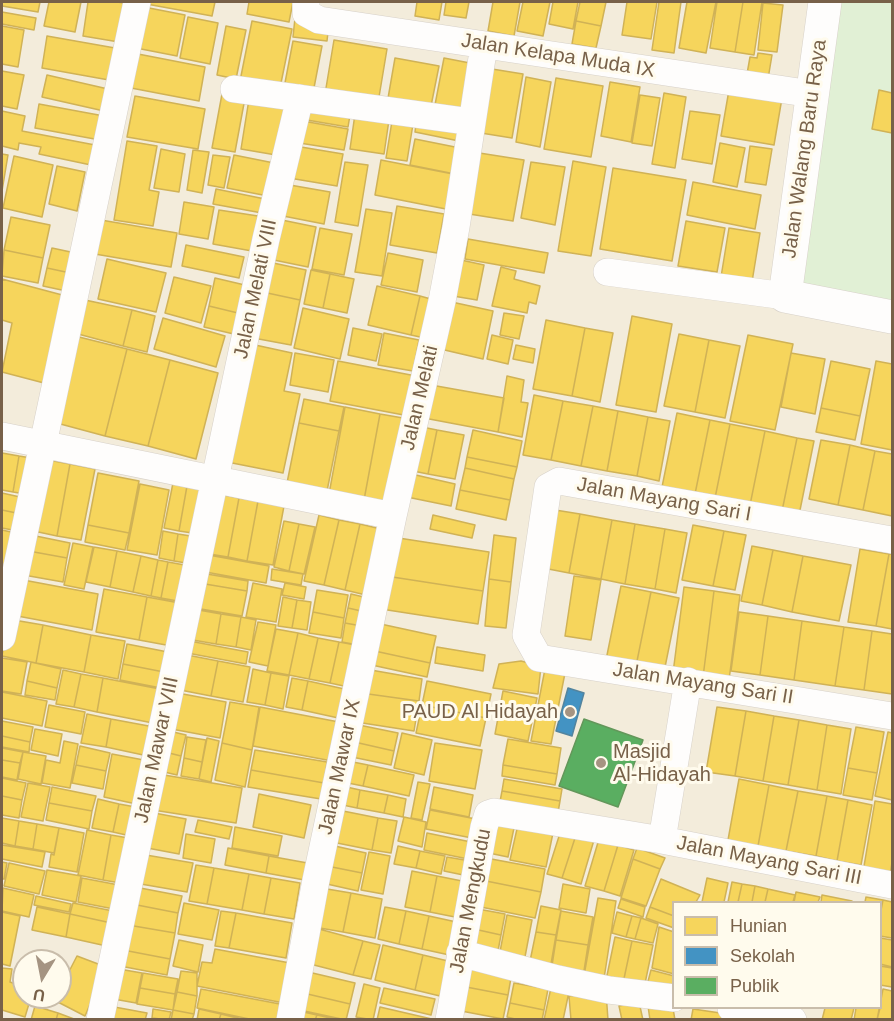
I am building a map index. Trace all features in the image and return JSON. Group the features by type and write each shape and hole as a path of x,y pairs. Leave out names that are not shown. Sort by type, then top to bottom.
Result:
{"street":[{"path":"2,637 137,2"},
{"name":"Jalan Walang Baru Raya","path":"785,296 825,2"},
{"name":"Jalan Kelapa Muda IX","path":"306,7 319,20 812,94"},
{"name":"Jalan Melati","path":"393,516 442,301 456,227 484,45"},
{"path":"234,89 472,122"},
{"name":"Jalan Melati VIII","path":"214,480 266,239 300,98"},
{"path":"607,272 785,296 892,317"},
{"path":"2,436 393,516"},
{"name":"Jalan Mawar VIII","path":"100,1020 214,480"},
{"name":"Jalan Mayang Sari I","path":"526,635 548,487 559,481 892,540"},
{"name":"Jalan Mawar IX","path":"290,1020 316,880 393,516"},
{"name":"Jalan Mayang Sari II","path":"526,635 539,658 892,716"},
{"name":"Jalan Mayang Sari III","path":"688,681 662,840 892,885"},
{"name":"Jalan Mengkudu","path":"449,1020 460,952 488,814 506,813 662,840"},
{"path":"460,952 609,990 672,998"},
{"path":"736,1009 793,1020"}],"shaded area":[{"path":"2,2 892,2 892,1019 2,1020"}],"green space":[{"path":"832,2 892,2 892,313 804,297 797,251"}],"building: Hunian":[{"path":"2,2 40,2 38,12 2,6"},
{"path":"49,2 81,2 75,32 44,26"},
{"path":"88,2 131,4 125,43 83,36"},
{"path":"141,2 215,2 212,16"},
{"path":"249,2 293,2 289,22 247,14"},
{"path":"417,2 442,2 439,20 415,16"},
{"path":"446,2 469,2 466,18 444,15"},
{"path":"493,2 520,2 514,36 488,31"},
{"path":"523,2 550,2 543,36 517,31"},
{"path":"553,2 578,2 573,29 549,24"},
{"path":"580,2 606,2 601,26 576,21"},
{"path":"627,2 657,2 651,39 622,35"},
{"path":"659,2 681,2 674,53 652,50"},
{"path":"687,2 716,2 706,53 679,48"},
{"path":"717,2 743,2 735,52 710,48"},
{"path":"743,2 762,2 754,55 735,52"},
{"path":"763,3 783,5 777,52 758,50"},
{"path":"144,7 185,15 177,56 136,48"},
{"path":"2,12 36,18 34,30 2,24"},
{"path":"188,17 218,23 210,64 180,58"},
{"path":"295,18 329,23 327,41 293,37"},
{"path":"252,21 292,29 280,88 240,81"},
{"path":"576,21 601,26 596,48 572,44"},
{"path":"2,26 24,30 18,67 2,64"},
{"path":"226,26 246,30 236,79 217,75"},
{"path":"47,36 115,48 109,80 42,68"},
{"path":"334,40 387,49 378,103 325,94"},
{"path":"293,41 322,46 313,93 284,88"},
{"path":"758,53 772,55 768,79 747,74 750,57 757,58"},
{"path":"138,54 205,67 199,101 131,88"},
{"path":"395,58 439,66 430,111 387,104"},
{"path":"444,58 475,64 466,116 434,110"},
{"path":"492,69 523,74 512,138 481,133"},
{"path":"2,71 24,75 17,109 2,106"},
{"path":"47,75 108,89 104,111 42,97"},
{"path":"526,77 551,82 540,147 516,142"},
{"path":"556,78 603,86 591,157 544,149"},
{"path":"610,82 640,87 631,142 601,136"},
{"path":"729,90 782,98 774,145 721,136"},
{"path":"879,90 892,93 892,133 872,129"},
{"path":"250,93 291,100 282,156 241,149"},
{"path":"664,93 686,97 675,168 652,164"},
{"path":"222,94 245,98 235,152 212,148"},
{"path":"640,95 660,98 652,146 632,143"},
{"path":"135,96 205,109 198,149 127,137"},
{"path":"303,101 351,109 348,127 301,119"},
{"path":"39,104 104,116 100,140 35,128"},
{"path":"356,107 390,113 384,154 350,149"},
{"path":"2,111 25,116 22,131 95,145 91,165 39,154 41,147 19,143 18,150 2,146"},
{"path":"690,111 720,115 712,164 682,159"},
{"path":"393,115 414,118 407,161 386,158"},
{"path":"417,116 467,126 464,142 415,132"},
{"path":"297,120 348,129 344,150 293,142"},
{"path":"415,139 460,148 455,174 410,165"},
{"path":"127,141 157,146 149,190 159,192 153,226 114,220"},
{"path":"720,143 745,148 737,187 713,182"},
{"path":"295,146 343,154 337,186 289,178"},
{"path":"750,146 772,149 766,185 745,182"},
{"path":"161,149 185,154 179,192 154,188"},
{"path":"193,150 209,152 202,193 187,190"},
{"path":"473,152 524,160 513,221 463,213"},
{"path":"2,154 8,155 2,191"},
{"path":"213,155 230,157 224,188 208,185"},
{"path":"234,155 279,164 273,197 227,188"},
{"path":"14,156 53,165 42,217 3,208"},
{"path":"381,160 453,174 446,209 375,195"},
{"path":"573,161 606,167 591,256 558,251"},
{"path":"345,162 368,165 358,226 335,222"},
{"path":"531,162 565,167 555,225 521,218"},
{"path":"57,166 85,172 77,211 49,204"},
{"path":"613,168 686,180 672,261 600,249"},
{"path":"693,182 761,195 755,229 687,215"},
{"path":"284,184 330,192 324,224 278,215"},
{"path":"216,189 265,199 262,213 213,204"},
{"path":"184,202 214,207 208,239 179,234"},
{"path":"397,206 444,214 437,253 390,245"},
{"path":"366,209 392,213 382,276 355,272"},
{"path":"219,210 258,216 252,251 213,244"},
{"path":"11,217 50,225 43,258 4,250"},
{"path":"272,218 316,227 308,267 264,258"},
{"path":"95,219 177,233 171,267 89,253"},
{"path":"686,221 725,228 717,272 678,266"},
{"path":"320,228 352,234 344,275 312,269"},
{"path":"729,228 760,233 751,288 720,283"},
{"path":"468,239 548,253 544,273 465,259"},
{"path":"186,245 244,257 239,278 182,266"},
{"path":"52,248 80,254 75,274 47,268"},
{"path":"4,250 43,258 38,283 2,276"},
{"path":"388,253 423,260 417,292 381,285"},
{"path":"107,259 166,273 156,312 98,299"},
{"path":"461,260 484,265 477,300 453,296"},
{"path":"264,261 306,270 300,300 258,291"},
{"path":"501,267 516,271 514,279 540,286 536,304 529,302 527,313 492,306"},
{"path":"47,268 75,274 71,292 43,286"},
{"path":"311,270 330,274 323,308 304,304"},
{"path":"330,274 354,279 347,313 323,308"},
{"path":"174,277 211,286 201,323 165,313"},
{"path":"215,278 249,286 242,314 209,306"},
{"path":"2,279 66,296 44,383 2,372 12,323 2,320"},
{"path":"377,286 420,296 411,335 368,325"},
{"path":"258,291 300,300 291,345 248,337"},
{"path":"420,296 438,301 429,339 411,335"},
{"path":"85,300 132,310 123,346 78,334"},
{"path":"447,301 493,311 483,359 436,348"},
{"path":"209,306 242,314 238,335 204,327"},
{"path":"303,308 349,319 340,359 294,348"},
{"path":"132,310 155,316 147,352 123,346"},
{"path":"504,313 524,316 519,339 500,335"},
{"path":"632,316 672,324 656,412 616,405"},
{"path":"163,318 225,336 216,367 154,349"},
{"path":"546,320 585,328 572,396 533,389"},
{"path":"353,328 382,334 376,361 348,355"},
{"path":"585,328 613,333 600,402 572,396"},
{"path":"384,333 419,340 413,371 378,365"},
{"path":"679,334 709,340 695,412 664,406"},
{"path":"492,335 513,340 508,364 487,359"},
{"path":"748,335 793,344 775,430 730,421"},
{"path":"75,336 127,349 105,436 53,422"},
{"path":"709,340 740,346 725,418 695,412"},
{"path":"246,343 292,353 284,391 300,394 283,473 222,461"},
{"path":"516,345 535,349 533,363 513,359"},
{"path":"127,349 170,360 148,446 105,436"},
{"path":"295,353 334,360 328,392 290,385"},
{"path":"791,353 825,359 815,414 781,407"},
{"path":"170,360 218,373 196,459 148,446"},
{"path":"338,361 416,376 409,416 330,401"},
{"path":"831,361 870,369 860,416 821,408"},
{"path":"876,361 892,364 892,450 861,444"},
{"path":"507,376 524,380 521,402 528,403 522,437 498,432"},
{"path":"431,385 504,398 498,432 424,418"},
{"path":"534,395 563,401 551,460 523,455"},
{"path":"304,399 344,407 339,431 299,423"},
{"path":"563,401 593,406 581,466 551,460"},
{"path":"593,406 618,411 607,471 581,466"},
{"path":"345,407 380,414 364,500 329,494"},
{"path":"821,408 860,416 855,440 816,432"},
{"path":"618,411 648,417 637,476 607,471"},
{"path":"677,413 710,420 694,499 661,492"},
{"path":"380,414 403,418 386,504 364,500"},
{"path":"648,417 670,421 659,481 637,476"},
{"path":"710,420 730,424 714,503 694,499"},
{"path":"299,423 339,431 327,491 287,483"},
{"path":"730,424 765,431 749,510 714,503"},
{"path":"417,426 437,430 428,474 408,470"},
{"path":"437,430 464,435 455,479 428,474"},
{"path":"473,430 522,441 517,467 467,457"},
{"path":"765,431 797,438 781,516 749,510"},
{"path":"797,438 814,441 798,520 781,516"},
{"path":"821,440 850,445 838,505 809,499"},
{"path":"850,445 875,451 863,510 838,505"},
{"path":"875,451 892,454 892,516 863,510"},
{"path":"2,453 19,456 13,492 2,490"},
{"path":"19,456 37,459 31,495 13,492"},
{"path":"467,457 517,467 514,479 465,468"},
{"path":"43,459 70,464 57,536 29,530"},
{"path":"70,464 95,469 81,540 57,536"},
{"path":"465,468 514,479 510,500 460,490"},
{"path":"98,473 139,481 129,533 88,525"},
{"path":"407,473 455,484 451,506 402,496"},
{"path":"173,483 187,486 179,531 164,528"},
{"path":"140,484 169,490 157,555 127,550"},
{"path":"187,486 208,489 199,534 179,531"},
{"path":"460,490 510,500 506,520 456,509"},
{"path":"2,493 29,499 26,515 2,510"},
{"path":"214,493 239,498 228,557 203,553"},
{"path":"239,498 258,501 247,561 228,557"},
{"path":"258,501 284,506 273,565 247,561"},
{"path":"549,509 580,514 569,573 538,567"},
{"path":"2,510 26,515 23,532 2,528"},
{"path":"580,514 612,520 601,579 569,573"},
{"path":"319,515 339,520 324,585 304,581"},
{"path":"433,515 475,525 472,538 430,529"},
{"path":"339,520 360,524 345,590 324,585"},
{"path":"612,520 635,524 625,584 601,579"},
{"path":"284,521 299,524 289,571 274,567"},
{"path":"299,524 315,527 304,574 289,571"},
{"path":"360,524 385,530 370,596 345,590"},
{"path":"635,524 665,529 655,589 625,584"},
{"path":"88,525 129,533 125,550 85,542"},
{"path":"693,525 724,531 713,586 682,580"},
{"path":"665,529 687,533 676,593 655,589"},
{"path":"2,530 20,534 12,576 2,574"},
{"path":"163,531 178,534 174,561 159,558"},
{"path":"724,531 746,535 735,590 713,586"},
{"path":"26,534 70,543 67,558 23,550"},
{"path":"178,534 197,537 192,564 174,561"},
{"path":"494,535 516,538 511,582 489,579"},
{"path":"392,537 489,552 483,591 386,576"},
{"path":"73,543 93,547 84,589 64,585"},
{"path":"752,546 773,550 762,605 741,601"},
{"path":"94,547 117,551 110,587 86,582"},
{"path":"860,549 889,554 876,626 848,622"},
{"path":"23,550 67,558 63,582 18,574"},
{"path":"773,550 803,556 792,612 762,605"},
{"path":"117,551 141,556 133,592 110,587"},
{"path":"203,554 269,566 266,583 200,571"},
{"path":"889,554 892,554 892,629 876,626"},
{"path":"141,556 158,560 151,596 133,592"},
{"path":"803,556 851,565 839,621 792,612"},
{"path":"158,560 168,562 161,598 151,596"},
{"path":"168,562 190,566 183,602 161,598"},
{"path":"272,569 303,574 301,585 271,580"},
{"path":"201,573 248,581 247,591 199,583"},
{"path":"386,576 483,591 478,624 381,609"},
{"path":"574,576 601,580 591,640 565,636"},
{"path":"18,579 98,594 92,630 12,615"},
{"path":"489,579 511,582 506,628 485,626"},
{"path":"199,583 247,591 242,616 195,608"},
{"path":"253,583 282,589 276,622 246,617"},
{"path":"285,583 306,587 304,599 282,595"},
{"path":"621,586 651,592 636,666 606,660"},
{"path":"684,587 714,591 703,677 673,673"},
{"path":"104,589 147,597 139,640 96,632"},
{"path":"317,590 348,595 344,618 313,612"},
{"path":"714,591 740,595 729,680 703,677"},
{"path":"651,592 679,598 664,672 636,666"},
{"path":"351,594 372,599 370,613 348,608"},
{"path":"147,597 185,604 177,647 139,640"},
{"path":"283,597 297,600 292,628 278,626"},
{"path":"297,600 311,602 307,630 292,628"},
{"path":"348,608 370,613 367,627 345,623"},
{"path":"193,609 221,614 216,644 187,639"},
{"path":"313,612 344,618 341,638 309,633"},
{"path":"739,612 768,616 760,675 731,671"},
{"path":"221,614 241,617 236,647 216,644"},
{"path":"768,616 802,621 794,680 760,675"},
{"path":"241,617 256,620 251,650 236,647"},
{"path":"8,619 43,625 36,663 2,656"},
{"path":"802,621 844,627 835,686 794,680"},
{"path":"258,622 276,625 268,666 249,662"},
{"path":"345,623 367,627 363,646 342,642"},
{"path":"376,623 436,636 430,663 370,650"},
{"path":"43,625 91,635 84,672 36,663"},
{"path":"844,627 872,631 864,690 835,686"},
{"path":"276,629 298,633 289,675 267,671"},
{"path":"872,631 892,634 892,694 864,690"},
{"path":"298,633 318,638 309,679 289,675"},
{"path":"91,635 125,641 118,679 84,672"},
{"path":"318,638 339,642 330,683 309,679"},
{"path":"184,640 248,652 246,664 182,652"},
{"path":"339,642 361,646 353,688 330,683"},
{"path":"127,644 173,653 169,673 123,664"},
{"path":"437,647 485,655 483,671 435,663"},
{"path":"370,650 430,663 427,677 367,664"},
{"path":"182,654 218,661 211,696 175,689"},
{"path":"2,658 27,662 21,694 2,691"},
{"path":"218,661 250,667 243,702 211,696"},
{"path":"521,661 541,666 538,694 493,688 499,664"},
{"path":"31,662 61,669 57,688 27,681"},
{"path":"123,664 169,673 166,689 120,680"},
{"path":"253,669 271,673 265,705 247,702"},
{"path":"365,669 422,679 419,701 361,693"},
{"path":"545,669 565,673 551,744 531,741"},
{"path":"63,670 81,674 74,707 56,704"},
{"path":"271,673 289,676 283,709 265,705"},
{"path":"81,674 103,678 97,712 74,707"},
{"path":"103,678 165,690 158,724 97,712"},
{"path":"292,678 308,681 302,710 286,707"},
{"path":"27,681 57,688 55,700 25,695"},
{"path":"308,681 349,690 343,719 302,710"},
{"path":"427,681 491,694 486,718 422,705"},
{"path":"503,691 537,698 528,741 495,734"},
{"path":"2,692 47,701 42,726 2,718"},
{"path":"172,692 226,702 220,738 166,728"},
{"path":"361,693 419,701 414,731 356,722"},
{"path":"230,702 259,707 252,750 222,743"},
{"path":"49,705 85,712 81,734 45,727"},
{"path":"422,705 486,718 480,746 416,733"},
{"path":"260,707 339,722 332,761 253,746"},
{"path":"717,707 746,711 735,776 706,772"},
{"path":"746,711 774,716 763,781 735,776"},
{"path":"87,714 111,719 106,747 81,743"},
{"path":"774,716 799,720 788,785 763,781"},
{"path":"111,719 154,727 148,756 106,747"},
{"path":"799,720 827,725 817,790 788,785"},
{"path":"2,721 33,727 30,742 2,736"},
{"path":"354,724 398,733 394,751 350,741"},
{"path":"827,725 851,729 841,794 817,790"},
{"path":"856,727 884,732 877,773 848,768"},
{"path":"35,729 62,734 58,756 31,750"},
{"path":"165,730 186,735 181,756 161,751"},
{"path":"888,732 892,733 892,800 875,796"},
{"path":"402,733 432,740 424,775 394,768"},
{"path":"2,736 30,742 29,752 2,747"},
{"path":"187,737 206,740 202,762 184,758"},
{"path":"207,738 219,741 211,782 199,779"},
{"path":"508,739 561,748 557,774 503,765"},
{"path":"64,741 78,744 70,788 42,783 46,760 60,763"},
{"path":"350,741 394,751 391,765 347,756"},
{"path":"222,743 252,750 245,787 215,780"},
{"path":"435,743 482,750 475,789 429,781"},
{"path":"80,746 110,753 106,771 76,765"},
{"path":"2,748 23,752 20,763 2,760"},
{"path":"255,750 327,762 324,783 251,770"},
{"path":"161,751 181,756 177,775 156,770"},
{"path":"23,752 46,756 41,784 18,779"},
{"path":"112,754 149,761 141,805 104,797"},
{"path":"184,758 202,762 199,779 181,776"},
{"path":"2,760 20,763 17,780 2,777"},
{"path":"348,761 368,765 363,786 343,782"},
{"path":"76,765 106,771 103,789 72,783"},
{"path":"368,765 414,775 409,796 363,786"},
{"path":"503,765 557,774 555,785 502,776"},
{"path":"848,768 877,773 872,800 843,795"},
{"path":"251,770 324,783 321,799 248,787"},
{"path":"158,774 242,788 236,823 153,810"},
{"path":"2,778 26,783 22,800 2,796"},
{"path":"504,779 562,789 560,801 502,791"},
{"path":"739,779 769,785 758,846 728,840"},
{"path":"418,782 430,784 422,820 411,818"},
{"path":"28,783 50,787 43,821 21,817"},
{"path":"769,785 798,791 786,851 758,846"},
{"path":"342,786 360,790 357,808 338,804"},
{"path":"52,787 96,796 92,811 49,803"},
{"path":"434,787 473,795 469,817 430,809"},
{"path":"360,790 388,795 384,813 357,808"},
{"path":"502,791 560,801 557,818 499,807"},
{"path":"798,791 827,796 816,856 786,851"},
{"path":"259,794 311,805 304,838 253,827"},
{"path":"388,795 406,799 403,817 384,813"},
{"path":"2,796 22,800 19,818 2,815"},
{"path":"827,796 848,800 837,861 816,856"},
{"path":"98,799 119,804 113,832 92,828"},
{"path":"848,800 872,805 861,865 837,861"},
{"path":"875,801 892,804 890,876 863,872"},
{"path":"49,803 92,811 89,829 46,820"},
{"path":"119,804 141,808 135,837 113,832"},
{"path":"338,810 378,818 372,850 332,842"},
{"path":"430,810 476,819 472,838 426,829"},
{"path":"149,812 186,819 179,854 142,847"},
{"path":"404,817 426,822 422,847 398,841"},
{"path":"2,818 19,821 15,846 2,843"},
{"path":"378,818 397,821 391,853 372,850"},
{"path":"491,818 515,823 508,857 484,852"},
{"path":"198,820 232,827 229,839 195,832"},
{"path":"519,820 554,828 546,867 510,860"},
{"path":"19,821 37,824 33,849 15,846"},
{"path":"37,824 59,828 54,853 33,849"},
{"path":"235,827 282,836 278,856 232,848"},
{"path":"59,828 84,833 77,872 49,867 51,854 54,855"},
{"path":"87,830 111,835 103,880 78,875"},
{"path":"561,830 576,835 562,878 547,874"},
{"path":"427,833 476,843 473,860 424,850"},
{"path":"186,834 215,839 211,863 183,858"},
{"path":"111,835 134,839 126,884 103,880"},
{"path":"576,835 594,840 581,884 562,878"},
{"path":"599,839 618,845 604,891 585,886"},
{"path":"326,844 366,853 362,873 322,865"},
{"path":"2,845 45,852 42,867 2,859"},
{"path":"618,845 634,850 620,896 604,891"},
{"path":"398,846 420,851 416,868 394,864"},
{"path":"228,848 269,856 266,873 225,865"},
{"path":"637,848 665,858 660,869 633,859"},
{"path":"420,851 445,856 441,874 416,868"},
{"path":"369,852 390,856 383,894 361,890"},
{"path":"140,854 193,863 187,892 135,883"},
{"path":"269,856 313,864 310,881 266,873"},
{"path":"447,857 476,862 473,877 444,871"},
{"path":"486,858 545,869 541,892 481,880"},
{"path":"633,859 660,869 646,906 621,898"},
{"path":"2,862 7,863 4,879 2,879"},
{"path":"9,863 45,871 39,894 4,886"},
{"path":"196,865 214,868 207,904 189,901"},
{"path":"322,865 362,873 358,891 318,882"},
{"path":"214,868 249,874 242,910 207,904"},
{"path":"47,870 81,876 76,902 42,895"},
{"path":"412,871 437,876 430,912 405,907"},
{"path":"249,874 271,878 264,914 242,910"},
{"path":"437,876 467,882 460,918 430,912"},
{"path":"82,878 124,886 119,910 78,902"},
{"path":"271,878 300,883 294,919 264,914"},
{"path":"707,878 728,883 724,901 702,901"},
{"path":"661,879 700,895 697,901 672,901 672,915 650,907"},
{"path":"481,880 541,892 535,918 476,906"},
{"path":"732,882 742,884 738,901 728,901"},
{"path":"563,884 590,889 586,913 559,908"},
{"path":"742,884 755,886 752,901 738,901"},
{"path":"755,886 768,889 765,901 752,901"},
{"path":"135,887 182,896 178,913 132,904"},
{"path":"3,888 34,895 29,917 2,911"},
{"path":"321,888 351,893 343,932 314,927"},
{"path":"768,889 795,895 793,901 765,901"},
{"path":"796,892 820,897 818,901 794,901"},
{"path":"351,893 382,899 375,938 343,932"},
{"path":"822,895 852,901 821,901"},
{"path":"36,896 71,904 69,912 34,905"},
{"path":"866,897 883,900 882,905 882,901 865,901"},
{"path":"598,898 616,901 603,985 583,981"},
{"path":"621,899 645,907 643,917 618,908"},
{"path":"883,900 892,902 892,938 882,936"},
{"path":"73,903 118,912 116,924 70,914"},
{"path":"184,903 219,910 212,940 178,934"},
{"path":"132,904 178,913 175,933 128,925"},
{"path":"541,906 561,910 556,935 536,932"},
{"path":"37,907 70,914 66,937 32,930"},
{"path":"385,907 406,911 399,944 378,939"},
{"path":"650,907 672,915 672,927 646,918"},
{"path":"478,909 505,914 501,935 474,929"},
{"path":"221,911 236,913 229,948 215,946"},
{"path":"406,911 429,916 422,949 399,944"},
{"path":"561,911 593,917 588,945 556,940"},
{"path":"2,912 20,916 10,966 2,964"},
{"path":"617,912 632,916 626,937 612,933"},
{"path":"236,913 292,923 286,958 229,948"},
{"path":"70,914 116,924 111,947 66,937"},
{"path":"507,915 532,920 524,962 499,957"},
{"path":"429,916 461,923 454,956 422,949"},
{"path":"632,916 641,918 635,939 626,937"},
{"path":"641,918 658,924 653,943 635,939"},
{"path":"128,925 175,933 170,959 123,950"},
{"path":"659,927 672,931 672,973 652,968"},
{"path":"319,929 363,941 353,975 310,964"},
{"path":"474,929 501,935 497,956 469,951"},
{"path":"536,932 556,935 550,970 529,966"},
{"path":"615,937 632,941 622,988 605,985"},
{"path":"882,938 892,940 892,967 882,964"},
{"path":"179,940 203,945 198,972 173,966"},
{"path":"556,940 588,945 583,977 551,972"},
{"path":"363,941 380,945 371,979 353,975"},
{"path":"632,941 653,945 643,993 622,988"},
{"path":"383,945 423,955 415,990 375,980"},
{"path":"215,949 290,963 289,1004 197,986 202,962 212,963"},
{"path":"123,950 170,959 167,975 120,966"},
{"path":"423,955 448,961 440,996 415,990"},
{"path":"77,956 106,967 85,1016 71,1009 72,966"},
{"path":"465,963 512,972 508,995 461,986"},
{"path":"882,966 892,968 892,987 882,985"},
{"path":"2,968 12,969 10,982 12,983 12,1009 27,1009 25,1017 2,1010"},
{"path":"113,968 142,973 136,1003 108,998"},
{"path":"651,970 672,975 672,996 646,989"},
{"path":"181,971 197,973 197,996 177,992"},
{"path":"304,971 355,983 350,1004 299,992"},
{"path":"143,973 178,979 175,994 140,988"},
{"path":"514,983 548,989 544,1010 510,1003"},
{"path":"552,983 570,987 563,1020 544,1020"},
{"path":"364,984 380,988 373,1020 356,1017"},
{"path":"461,986 508,995 503,1019 456,1010"},
{"path":"140,988 175,994 173,1010 137,1004"},
{"path":"384,988 435,999 431,1015 380,1003"},
{"path":"201,989 285,1005 282,1020 254,1020 197,1008"},
{"path":"883,989 892,991 892,1020 877,1020 879,1009 882,1009"},
{"path":"177,992 197,996 194,1014 173,1010"},
{"path":"299,992 350,1004 346,1020 295,1009"},
{"path":"606,992 608,1020 571,1020 569,996"},
{"path":"639,1002 643,1020 622,1020 619,1006"},
{"path":"510,1003 544,1010 542,1020 519,1020 507,1017"},
{"path":"672,1003 675,1020 650,1020 648,1006"},
{"path":"109,1006 147,1013 145,1020 107,1020"},
{"path":"380,1007 436,1020 377,1020"},
{"path":"34,1009 58,1013 56,1020 31,1020"},
{"path":"153,1009 171,1012 169,1020 152,1018"},
{"path":"199,1009 221,1014 219,1020 197,1020"},
{"path":"693,1009 734,1015 733,1020 691,1020"},
{"path":"825,1009 854,1009 851,1020 822,1020"},
{"path":"856,1009 880,1009 877,1020 854,1020"},
{"path":"173,1010 194,1014 192,1020 171,1020"},
{"path":"299,1011 317,1015 315,1020 296,1020"},
{"path":"58,1013 74,1019 74,1020 56,1020"},
{"path":"221,1014 241,1019 241,1020 219,1020"},
{"path":"317,1015 339,1020 315,1020"}],"building: Sekolah":[{"name":"PAUD Al Hidayah","path":"568,688 584,693 572,736 556,731"}],"building: Publik":[{"name":"Masjid Al-Hidayah","path":"584,719 643,740 618,807 559,786"}],"place":[{"name":"PAUD Al Hidayah","path":"570,712"},
{"name":"Masjid Al-Hidayah","path":"601,763"}]}
